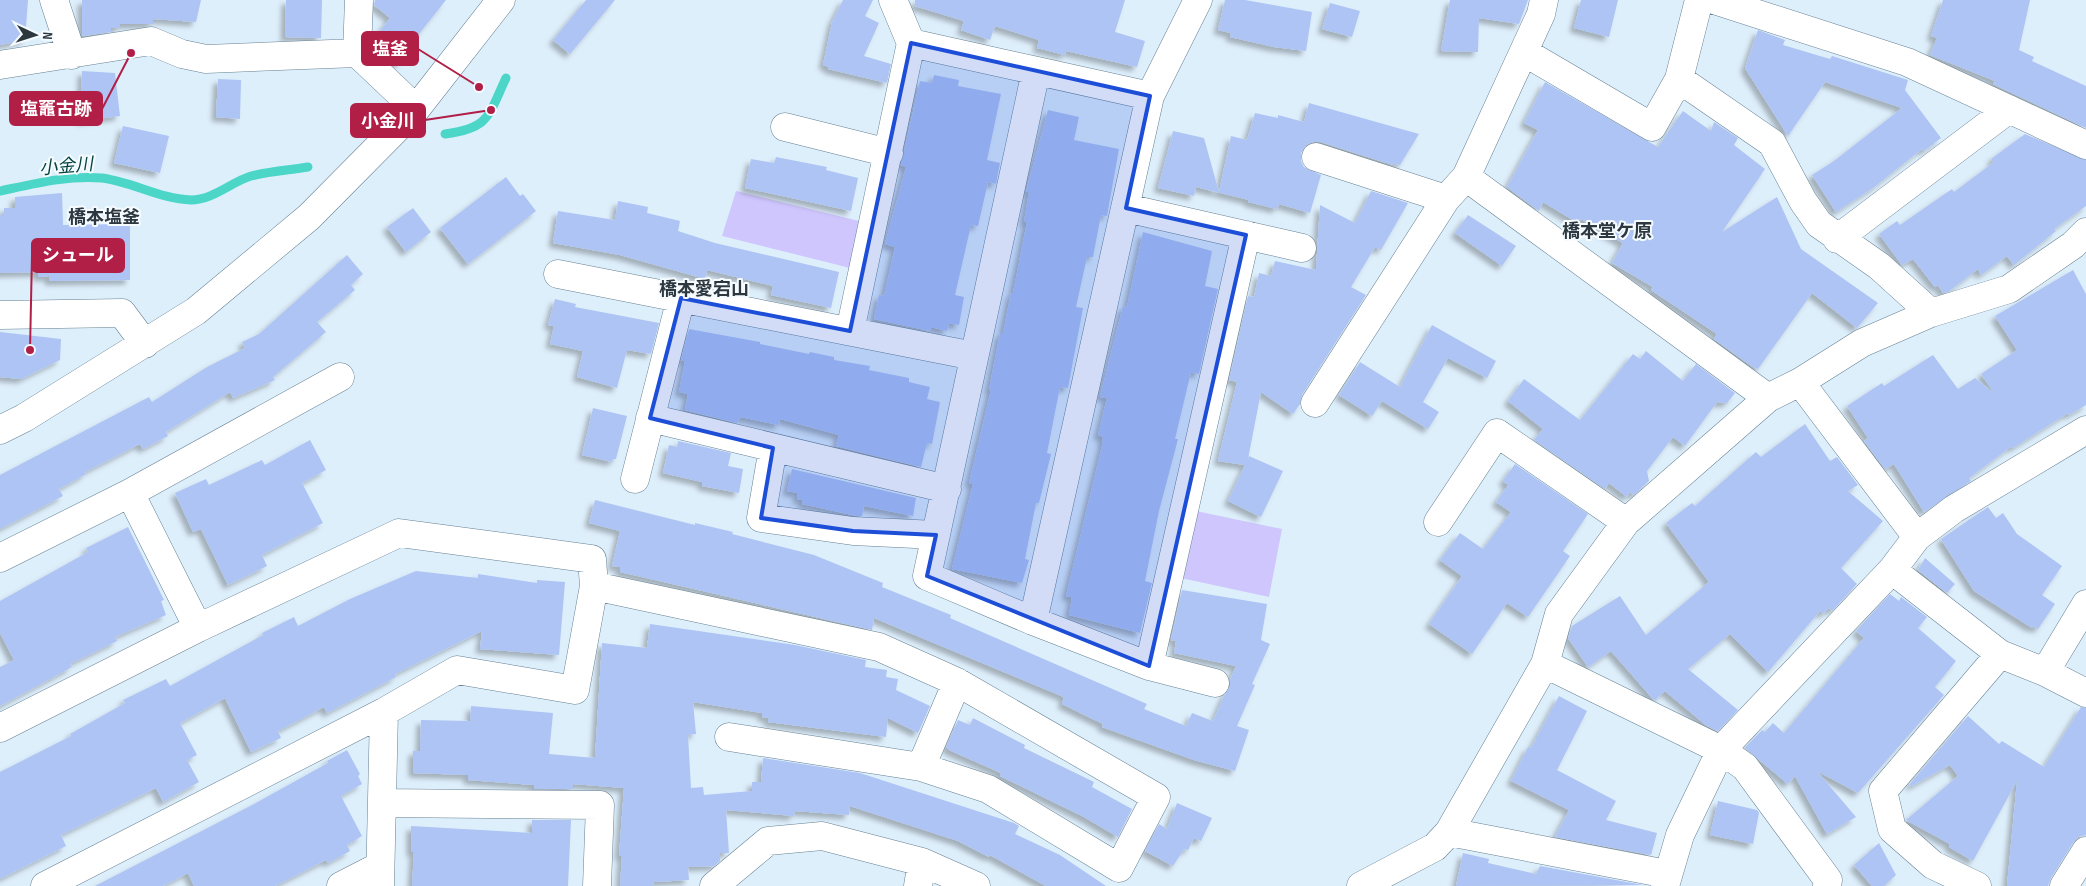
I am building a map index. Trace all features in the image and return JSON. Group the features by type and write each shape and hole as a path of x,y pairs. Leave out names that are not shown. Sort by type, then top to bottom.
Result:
{"street":[{"path":"54,0 72,55"},
{"path":"357,53 359,0"},
{"path":"0,430 24,418 196,311 309,217 416,109 501,0"},
{"path":"850,331 911,43 893,0"},
{"path":"1033,621 1150,96 1198,0"},
{"path":"1315,403 1446,199 1466,177 1541,14 1544,0"},
{"path":"1524,52 1652,127 1679,79 1699,0"},
{"path":"1714,0 1907,62 2086,145"},
{"path":"0,65 72,55 150,41 182,54 206,59 357,53 416,109"},
{"path":"911,43 1150,96"},
{"path":"1036,71 927,576 1033,621 1149,666 1215,684"},
{"path":"1679,79 1772,143 1803,201 1818,224 1837,239 1879,266 1931,313"},
{"path":"1837,239 2009,109"},
{"path":"785,127 889,153"},
{"path":"1316,158 1446,199"},
{"path":"1466,177 1768,398"},
{"path":"1126,208 1302,248"},
{"path":"1149,666 1246,235"},
{"path":"1361,886 1435,847 1449,832 1545,664 1559,614 1626,522 1768,398 1800,382 1862,343 1931,313 2009,289 2082,244"},
{"path":"558,274 974,356"},
{"path":"635,479 681,298"},
{"path":"0,315 122,313 145,344"},
{"path":"0,558 130,493 340,377"},
{"path":"1800,382 1917,537"},
{"path":"650,418 947,489"},
{"path":"1449,832 1666,880 1680,835 1721,750 1892,570 1917,537 1954,509 2086,430"},
{"path":"1438,522 1497,433 1626,522"},
{"path":"773,448 761,518 853,531 936,535"},
{"path":"130,493 198,628"},
{"path":"0,728 198,628 399,533 592,559 594,586 574,690 457,670 384,712 44,886"},
{"path":"1892,570 2000,654 2045,672 2086,693"},
{"path":"594,586 879,647 957,682 1156,797 1119,868 988,789 921,767 729,737"},
{"path":"2045,672 2086,604"},
{"path":"1977,886 1933,865 1892,829 1883,791 2000,654"},
{"path":"1545,664 1721,750 1745,767 1828,880 1827,886"},
{"path":"921,767 957,682"},
{"path":"341,886 380,876 384,712"},
{"path":"382,803 600,805 597,886"},
{"path":"714,886 768,841 822,836 920,874 976,886"},
{"path":"2064,886 2086,851"}],"highlighted area":[{"path":"911,43 1150,96 1126,208 1246,235 1149,666 927,576 936,535 853,531 761,518 773,448 650,418 681,298 850,331"}],"shaded area":[{"path":"736,191 859,221 850,268 722,236"},
{"path":"1196,511 1282,529 1269,597 1181,578"}],"building":[{"path":"0,0 28,0 25,40 0,45"},
{"path":"82,0 201,0 196,22 153,19 153,24 120,24 120,28 111,28 111,32 82,36"},
{"path":"286,0 322,0 321,38 285,37"},
{"path":"375,0 446,0 411,44 413,45 398,65 373,47 373,40 390,18 374,5"},
{"path":"586,0 615,0 570,54 553,40"},
{"path":"843,0 873,0 865,16 879,23 864,56 891,64 887,83 828,69 829,67 823,65 832,22"},
{"path":"915,0 1125,0 1115,32 1145,41 1137,67 1066,51 1065,55 1037,48 1039,40 995,26 990,40 961,30 964,21 915,6"},
{"path":"1225,0 1245,0 1312,12 1306,51 1274,47 1230,37 1231,33 1218,30"},
{"path":"1450,0 1528,0 1519,24 1479,18 1478,52 1441,51"},
{"path":"1581,0 1618,0 1609,37 1574,28"},
{"path":"1943,0 2030,0 2019,50 2034,57 2032,61 2086,86 2086,128 1993,84 1995,81 1930,55 1937,38 1931,36"},
{"path":"1330,3 1360,11 1352,37 1322,29"},
{"path":"1758,30 1785,40 1783,45 1830,59 1832,56 1908,80 1905,90 1941,138 1924,151 1922,149 1873,188 1836,212 1812,175 1834,161 1902,108 1825,82 1788,136 1745,68"},
{"path":"82,71 115,73 120,116 81,121"},
{"path":"934,75 959,80 958,86 1001,94 987,160 1000,163 996,184 988,182 978,226 971,225 955,295 964,297 959,325 949,323 947,331 931,327 930,331 874,319 879,295 884,296 895,247 885,244 906,167 901,165 920,81 932,83"},
{"path":"218,79 241,80 240,119 216,117"},
{"path":"1545,82 1658,147 1683,111 1711,131 1714,122 1738,138 1734,145 1765,169 1722,232 1777,197 1801,249 1878,303 1857,328 1812,293 1758,369 1753,367 1714,339 1717,334 1651,290 1653,287 1612,263 1623,243 1581,219 1578,223 1543,202 1539,211 1507,187 1538,130 1524,123"},
{"path":"1309,103 1419,134 1400,165 1390,163 1396,166 1321,142 1313,142 1306,145 1301,153 1301,161 1304,167 1321,175 1310,213 1279,204 1277,209 1196,187 1194,196 1158,188 1173,131 1204,138 1219,192 1231,136 1247,140 1255,113 1278,118 1278,115 1304,122"},
{"path":"1048,110 1079,117 1074,140 1119,149 1107,216 1101,215 1093,257 1087,257 1076,307 1083,308 1068,388 1060,387 1047,453 1051,454 1039,503 1036,503 1025,559 1029,560 1022,583 952,569 973,484 969,483 991,390 989,390 1000,333 1003,333 1011,293 1013,293 1027,222 1024,222 1029,192 1026,192"},
{"path":"123,126 169,136 160,173 114,163"},
{"path":"2025,134 2086,160 2086,206 2054,229 2056,231 2014,265 2007,256 1981,275 1978,269 1948,292 1943,293 1938,285 1935,287 1913,259 1902,265 1879,234 1897,221 1900,225 1952,189 1954,192 1994,162 1991,159"},
{"path":"776,157 827,167 826,170 858,178 851,211 745,188 751,159 774,163"},
{"path":"506,177 520,196 523,194 536,211 468,264 440,228"},
{"path":"1371,191 1408,203 1381,250 1375,247 1351,287 1366,295 1302,395 1300,404 1293,414 1261,392 1248,459 1249,456 1283,471 1261,517 1228,501 1245,465 1218,461 1237,382 1229,380 1248,296 1254,297 1259,273 1271,276 1275,261 1316,270 1320,205 1355,223"},
{"path":"62,193 63,225 130,224 130,280 49,281 49,276 38,277 38,272 0,273 0,215 4,215 4,208 15,208 15,197"},
{"path":"618,201 648,207 647,213 680,221 678,231 715,243 839,272 831,308 771,295 773,286 707,270 705,279 620,255 553,243 558,211 615,220"},
{"path":"413,208 431,232 406,252 387,227"},
{"path":"1468,215 1516,246 1502,266 1455,233"},
{"path":"1143,232 1212,251 1205,286 1218,289 1199,374 1191,372 1175,439 1178,439 1159,511 1145,581 1152,583 1140,633 1069,615 1072,597 1066,596 1102,446 1103,437 1098,435 1107,398 1100,397 1123,306 1127,307"},
{"path":"347,255 363,274 351,285 355,290 317,322 326,332 273,377 275,380 233,398 230,392 166,432 168,436 143,449 140,444 85,472 86,474 59,489 63,496 0,529 0,475 149,397 152,402 207,367 245,348 242,342 259,334"},
{"path":"2073,270 2086,294 2086,405 2069,415 2068,413 2013,448 2012,446 1969,478 1971,481 1924,512 1894,464 1885,469 1864,441 1868,438 1847,406 1882,383 1884,386 1933,355 1958,389 1975,378 1994,393 1981,374 2017,350 1995,316"},
{"path":"555,299 576,304 575,307 659,323 651,354 627,350 617,388 577,377 583,351 550,344 554,326 548,325"},
{"path":"1432,325 1496,361 1487,378 1448,358 1423,402 1439,412 1428,429 1382,401 1372,416 1339,395 1360,362 1400,387"},
{"path":"689,329 760,342 760,344 809,354 810,352 834,357 834,360 870,366 869,370 909,378 909,382 930,387 927,399 940,402 932,444 927,443 921,467 836,446 839,435 780,419 779,425 740,417 737,423 685,410 688,394 679,392 685,361 681,360"},
{"path":"0,332 61,339 60,360 21,379 0,377"},
{"path":"1646,351 1683,381 1696,364 1735,393 1727,403 1717,402 1685,446 1673,437 1647,471 1649,481 1634,495 1630,492 1627,497 1609,483 1605,489 1534,440 1543,429 1508,401 1524,379 1580,420 1633,354 1640,359"},
{"path":"593,408 627,416 616,459 613,459 612,462 582,455"},
{"path":"1805,424 1830,461 1837,457 1858,485 1848,491 1883,521 1841,568 1857,584 1832,611 1829,608 1823,614 1820,611 1768,672 1730,634 1688,669 1738,710 1718,731 1707,726 1665,691 1655,700 1653,699 1611,651 1588,667 1568,638 1572,626 1620,596 1646,635 1709,582 1666,523 1692,503 1695,506 1756,452 1761,457"},
{"path":"310,440 326,470 302,483 323,523 262,555 267,566 228,585 201,529 193,532 175,493 206,479 209,485 262,460 265,465"},
{"path":"678,441 731,453 728,466 743,469 739,493 702,486 702,482 663,473 669,445 677,447"},
{"path":"1515,464 1588,514 1563,551 1570,556 1528,617 1507,603 1472,654 1429,624 1462,576 1440,560 1460,533 1483,549 1511,512 1496,502 1508,485 1503,481"},
{"path":"792,469 916,498 913,516 864,506 862,516 857,516 802,504 803,500 797,499 798,493 787,491"},
{"path":"595,500 695,525 695,523 733,532 732,534 814,555 883,583 882,587 951,615 950,618 1147,704 1144,709 1186,726 1192,713 1213,721 1230,687 1230,680 1236,666 1174,653 1176,641 1171,640 1182,590 1267,604 1261,640 1270,644 1252,684 1255,685 1237,726 1249,730 1235,771 1194,760 1102,727 1103,724 1062,704 1064,697 874,618 872,630 620,572 620,567 612,566 620,531 589,523"},
{"path":"1988,507 1996,518 2003,513 2017,534 2062,566 2042,595 2055,604 2038,629 2033,626 2032,628 1974,591 1941,539"},
{"path":"128,527 164,600 161,601 166,615 115,637 117,641 70,664 72,667 0,706 0,667 14,660 0,633 0,601 88,552 86,548"},
{"path":"1925,558 1955,584 1947,593 1918,570"},
{"path":"416,571 478,578 478,574 537,583 537,580 565,582 559,655 480,649 482,631 395,674 396,677 327,713 324,707 278,731 281,738 251,752 225,698 180,723 197,755 187,760 199,782 163,802 156,788 61,835 66,846 0,879 0,772 71,736 70,734 125,703 123,700 166,679 170,686 263,635 262,633 294,617 298,626 350,599"},
{"path":"1890,594 1899,601 1901,597 1927,617 1918,628 1956,661 1935,687 1944,695 1858,793 1817,771 1856,817 1827,834 1795,776 1788,784 1745,748 1762,730 1765,732 1773,723 1784,733 1864,638 1856,631"},
{"path":"650,624 795,645 866,660 865,667 887,670 886,677 898,679 896,690 930,706 918,733 888,718 886,737 768,722 769,718 762,717 762,713 693,702 696,734 688,735 691,788 703,787 704,795 752,791 752,782 761,782 763,758 860,773 1014,823 1019,826 1015,834 1060,855 1106,886 1046,886 990,855 989,857 958,841 850,806 849,815 795,811 794,816 726,810 729,853 720,853 720,861 714,866 688,867 689,880 654,882 654,886 620,886 622,856 619,856 624,788 573,784 573,789 534,789 534,785 468,780 468,775 413,773 413,751 420,751 421,720 470,721 471,706 553,713 549,754 595,758 602,643 647,648"},
{"path":"1559,696 1587,711 1557,770 1616,801 1606,820 1657,833 1651,855 1555,837 1569,810 1511,781 1528,747 1531,748"},
{"path":"2081,707 2086,708 2086,835 2078,837 2073,843 2048,886 2007,886 2017,781 1973,861 1949,847 1950,844 1906,820 1958,776 1950,765 1912,786 1909,785 1968,716 1999,744 2002,741 2044,767"},
{"path":"973,718 1025,745 1024,748 1094,782 1092,787 1132,809 1118,837 1084,817 1000,776 1001,773 949,750 946,747 958,720 970,725"},
{"path":"347,750 360,774 358,776 362,784 341,796 362,836 347,845 350,851 328,863 326,860 275,886 194,886 188,873 163,886 95,886 254,804 328,763 327,761"},
{"path":"1718,801 1757,810 1759,813 1753,844 1710,835"},
{"path":"1177,803 1212,818 1201,841 1194,838 1188,850 1184,849 1173,866 1145,851 1159,824 1167,829"},
{"path":"532,820 571,820 568,886 412,886 414,852 411,852 411,826 532,833"},
{"path":"1879,843 1896,875 1884,886 1872,886 1854,865"},
{"path":"1463,853 1489,859 1488,863 1536,874 1540,866 1643,885 1456,886"}],"waterway":[{"name":"小金川","path":"445,134 471,128 486,118 506,78"},
{"name":"小金川","path":"0,191 63,179 89,177 113,180 168,197 191,200 207,197 251,176 308,167"}],"place":[{"name":"塩竈古跡","path":"131,53"},
{"name":"塩釜","path":"479,87"},
{"name":"小金川","path":"491,110"},
{"name":"シュール","path":"30,350"}],"district":[{"name":"橋本塩釜","path":"104,217"},
{"name":"橋本堂ケ原","path":"1607,231"},
{"name":"橋本愛宕山","path":"704,289"}]}
